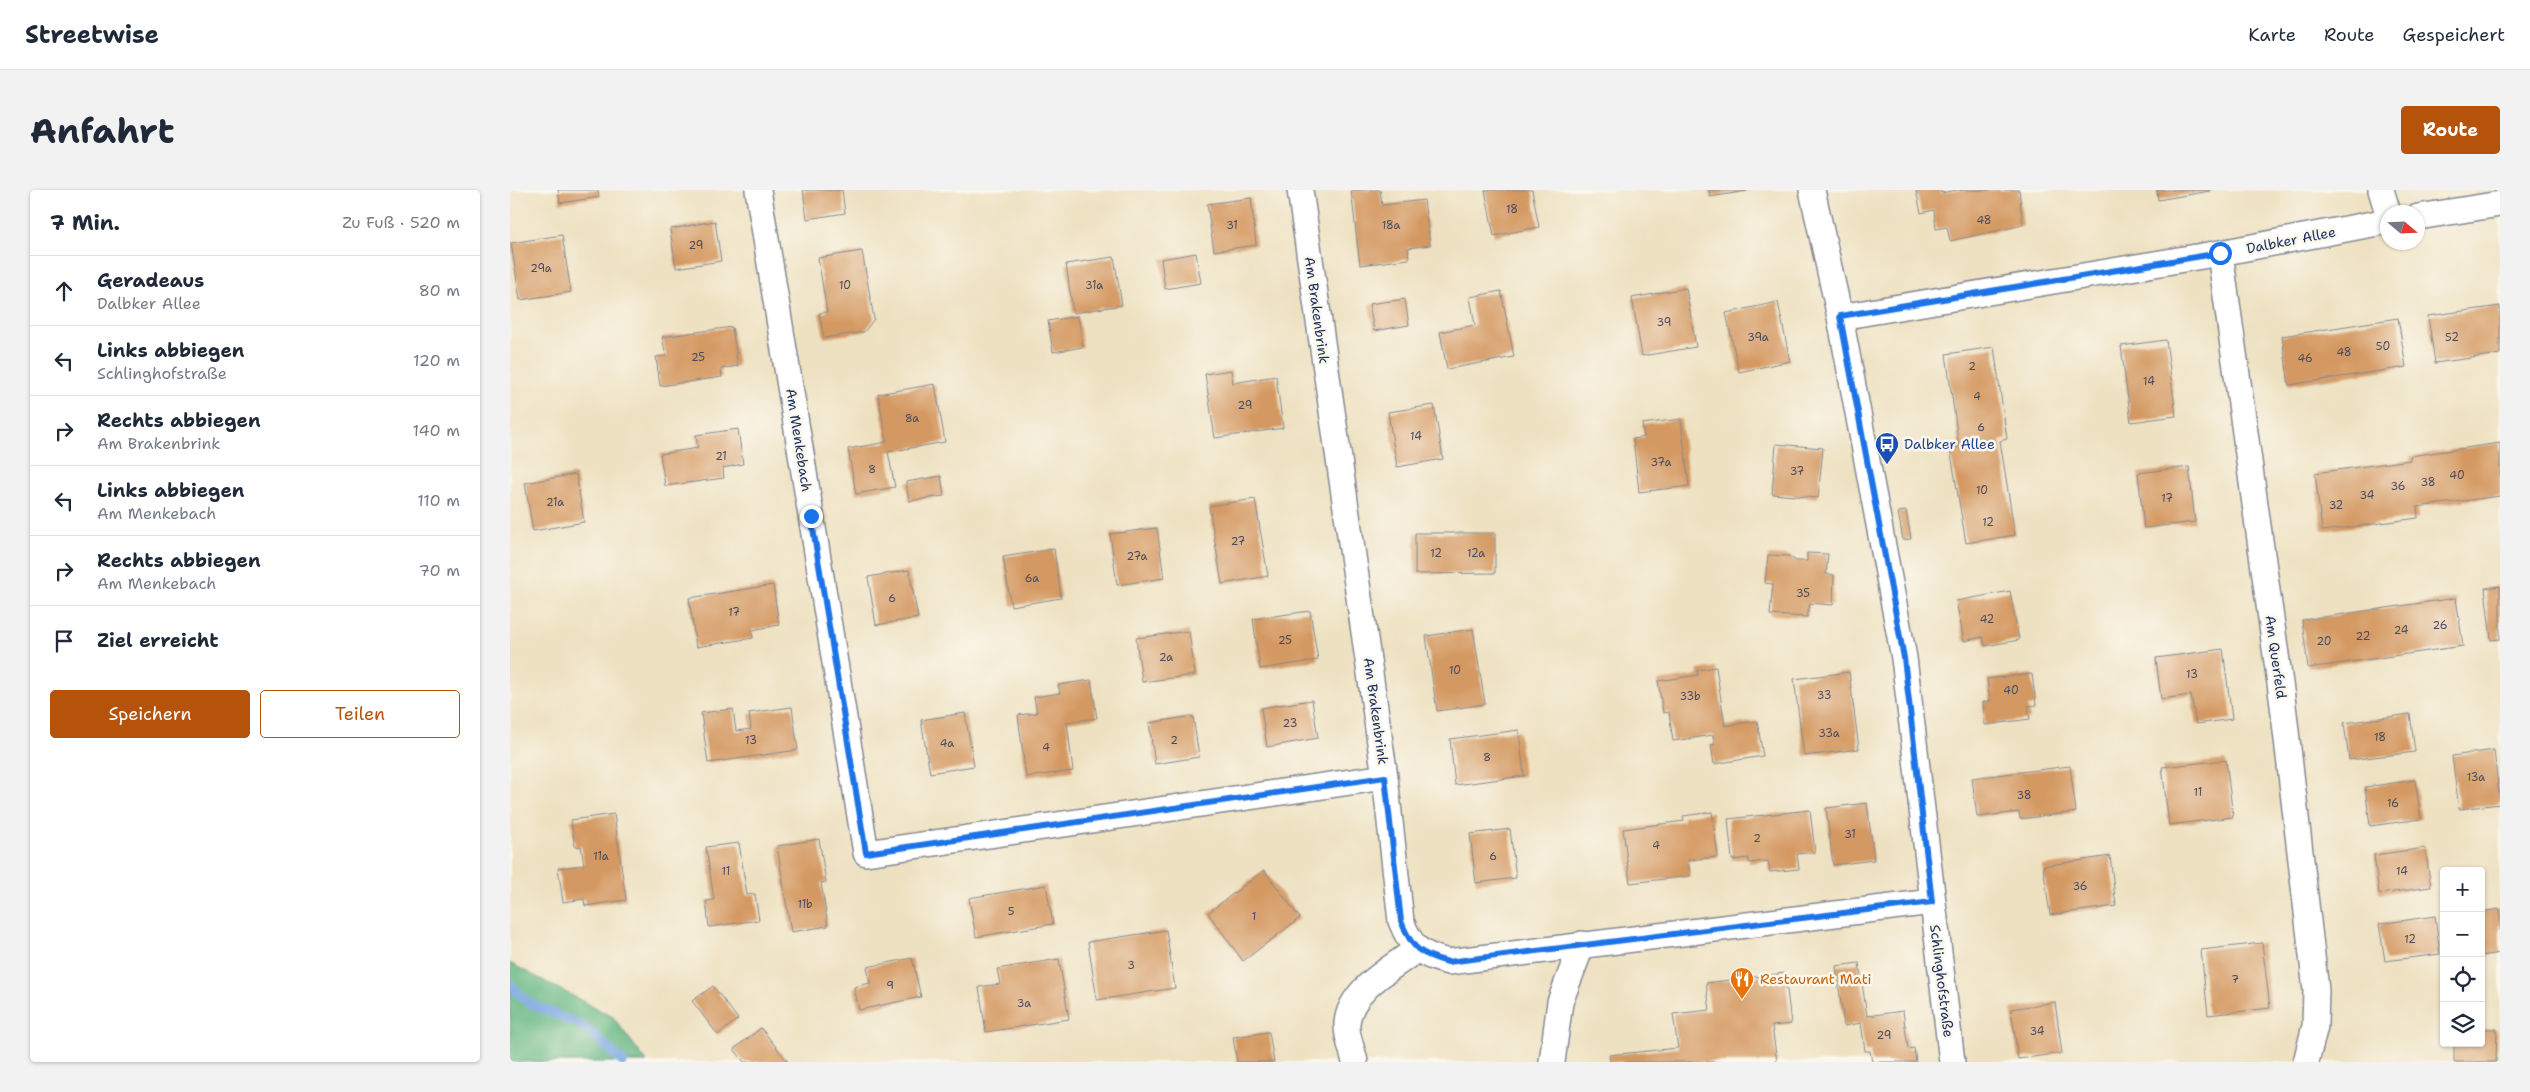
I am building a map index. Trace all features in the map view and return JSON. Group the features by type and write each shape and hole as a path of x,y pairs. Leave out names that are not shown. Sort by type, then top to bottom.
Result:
{"street":[{"name":"Am Menkebach","path":"758,190 866,853 1385,777"},
{"name":"Am Brakenbrink","path":"1300,190 1385,777 1401,921 1408,938 1416,950"},
{"name":"Schlinghofstraße","path":"1812,190 1840,316 1904,658 1952,1062"},
{"path":"2381,190 2386,205"},
{"path":"2425,216 2500,204"},
{"name":"Dalbker Allee","path":"1840,316 2220,253 2380,223"},
{"name":"Am Querfeld","path":"2220,253 2283,705 2316,990 2315,1026 2306,1062"},
{"path":"1355,1062 1347,1024 1356,998 1379,977 1416,950 1428,957 1448,962 1932,902"},
{"path":"1552,1062 1560,1002 1582,944"}],"green space":[{"path":"510,963 613,1017 647,1062 510,1062"}],"building":[{"path":"558,190 598,190 599,197 560,203"},
{"path":"803,190 842,190 845,213 807,219"},
{"path":"1351,190 1380,190 1382,205 1424,200 1430,245 1408,248 1409,259 1360,265"},
{"path":"1485,190 1532,190 1539,227 1494,236"},
{"path":"1709,190 1747,190 1747,191 1710,197"},
{"path":"1916,190 1941,190 1941,193 1957,190 2019,190 2023,225 1950,241 1947,227 1936,229 1934,210 1921,213"},
{"path":"2157,190 2210,190 2210,191 2158,200"},
{"path":"1251,198 1256,245 1214,251 1207,204"},
{"path":"715,221 721,261 676,268 670,229"},
{"path":"562,235 571,292 520,300 511,243"},
{"path":"862,251 874,319 864,332 824,338 819,313 827,312 818,258"},
{"path":"1196,253 1201,283 1165,289 1161,259"},
{"path":"1114,257 1122,305 1073,313 1066,264"},
{"path":"1686,288 1696,347 1642,356 1632,298"},
{"path":"1501,291 1514,357 1447,369 1440,332 1475,325 1470,297"},
{"path":"1405,299 1409,325 1374,331 1369,304"},
{"path":"1778,302 1790,361 1739,372 1726,313"},
{"path":"2500,306 2500,354 2435,363 2428,316"},
{"path":"1078,316 1083,347 1053,352 1048,321"},
{"path":"2398,318 2406,367 2289,385 2282,336"},
{"path":"732,327 738,366 721,369 722,377 660,386 656,357 666,356 662,337"},
{"path":"2166,340 2176,416 2131,422 2121,346"},
{"path":"1994,347 2007,439 2000,441 2015,535 1966,543 1950,448 1959,447 1946,354"},
{"path":"1231,370 1233,383 1276,376 1283,428 1215,438 1205,374"},
{"path":"935,384 945,442 888,452 895,487 856,494 848,449 887,442 878,394"},
{"path":"1434,405 1443,459 1397,467 1388,412"},
{"path":"1681,419 1689,486 1639,492 1633,439 1644,437 1642,424"},
{"path":"738,429 743,464 723,468 724,478 665,486 660,454 698,448 696,435"},
{"path":"2500,443 2500,496 2417,507 2418,518 2322,531 2315,473 2410,460 2410,456"},
{"path":"1776,444 1823,448 1818,498 1772,494"},
{"path":"2189,467 2195,522 2144,528 2138,473"},
{"path":"576,474 584,522 533,531 525,483"},
{"path":"941,476 944,496 909,501 906,482"},
{"path":"1255,499 1268,576 1222,584 1209,506"},
{"path":"1906,511 1911,539 1903,540 1898,512"},
{"path":"1157,528 1164,578 1117,585 1110,534"},
{"path":"1415,533 1495,533 1495,573 1415,574"},
{"path":"1054,549 1061,598 1011,606 1003,557"},
{"path":"1807,553 1828,554 1826,574 1834,575 1833,605 1810,603 1807,617 1770,615 1773,584 1765,583 1768,555 1789,556 1796,561 1807,561"},
{"path":"909,570 918,618 876,625 868,577"},
{"path":"773,585 779,625 752,630 753,638 696,647 689,598"},
{"path":"2500,586 2500,639 2491,640 2485,588"},
{"path":"2010,591 2019,640 1985,646 1983,637 1964,641 1956,601"},
{"path":"2456,598 2463,646 2308,668 2302,620"},
{"path":"1310,611 1318,660 1260,669 1253,619"},
{"path":"1473,629 1485,704 1437,711 1426,636"},
{"path":"1189,631 1195,675 1142,682 1136,638"},
{"path":"2223,649 2232,719 2196,724 2191,695 2161,699 2156,658"},
{"path":"1716,667 1725,726 1757,721 1763,756 1714,764 1711,745 1715,744 1713,735 1673,741 1669,712 1663,713 1658,681 1698,675 1697,670"},
{"path":"1849,672 1859,749 1804,756 1794,679"},
{"path":"2032,674 2036,705 2028,706 2030,719 1985,725 1983,702 1990,701 1987,679"},
{"path":"1091,680 1097,718 1067,722 1073,771 1026,777 1018,715 1037,713 1034,697 1060,693 1058,685"},
{"path":"1312,700 1318,738 1267,747 1261,708"},
{"path":"792,707 798,750 708,763 701,713 733,709 736,731 751,729 749,713"},
{"path":"965,713 974,766 930,773 921,720"},
{"path":"2410,714 2415,752 2349,760 2344,723"},
{"path":"1193,716 1199,757 1155,764 1149,723"},
{"path":"1519,730 1524,776 1455,785 1450,739"},
{"path":"2494,750 2500,804 2459,809 2452,756"},
{"path":"2226,760 2233,817 2169,825 2162,767"},
{"path":"2070,766 2076,812 2020,819 2019,812 1977,817 1972,778"},
{"path":"2415,780 2421,819 2370,826 2365,787"},
{"path":"1867,803 1874,860 1833,865 1826,808"},
{"path":"1810,810 1815,852 1797,854 1799,869 1770,872 1768,861 1749,863 1749,858 1732,860 1728,819"},
{"path":"1712,812 1718,857 1688,860 1690,876 1630,883 1623,829 1684,821 1683,816"},
{"path":"614,814 626,900 585,906 584,899 563,902 558,868 584,865 581,846 575,847 571,820"},
{"path":"1510,829 1516,878 1476,883 1470,834"},
{"path":"819,839 826,882 821,883 828,926 791,932 777,846"},
{"path":"739,843 747,895 755,894 759,920 709,927 706,901 714,900 706,847"},
{"path":"2425,848 2431,887 2379,894 2374,855"},
{"path":"2110,856 2116,906 2050,915 2043,866"},
{"path":"1264,870 1300,918 1243,961 1208,913"},
{"path":"1046,885 1053,924 976,937 969,898"},
{"path":"2500,909 2500,953 2485,955 2485,911"},
{"path":"2435,916 2440,954 2385,961 2379,924"},
{"path":"1166,930 1175,988 1097,1000 1088,942"},
{"path":"2262,943 2270,1008 2208,1015 2201,950"},
{"path":"912,958 921,997 859,1010 854,987 870,983 867,967"},
{"path":"1059,959 1069,1019 986,1032 979,987 1000,984 997,969"},
{"path":"1859,963 1867,1016 1903,1011 1908,1049 1914,1048 1916,1062 1872,1062 1870,1051 1865,1051 1861,1023 1844,1026 1836,966"},
{"path":"1785,973 1791,1024 1772,1026 1777,1062 1610,1062 1609,1055 1678,1048 1673,1014 1710,1010 1706,983"},
{"path":"713,986 738,1019 718,1035 692,1001"},
{"path":"2055,1002 2062,1053 2018,1059 2011,1009"},
{"path":"761,1028 788,1062 744,1062 734,1049"},
{"path":"2485,1029 2497,1029 2496,1062 2454,1062 2454,1047 2485,1047"},
{"path":"1269,1032 1274,1062 1237,1062 1233,1037"}],"waterway":[{"path":"510,985 529,1003 585,1027 623,1062"}],"place":[{"name":"Dalbker Allee","path":"1887,465"},
{"name":"Restaurant Mati","path":"1742,1000"}],"route":[{"path":"811,516 866,853 1385,777 1401,921 1408,938 1416,950 1428,957 1448,962 1932,902 1904,658 1840,316 2220,253"}]}
